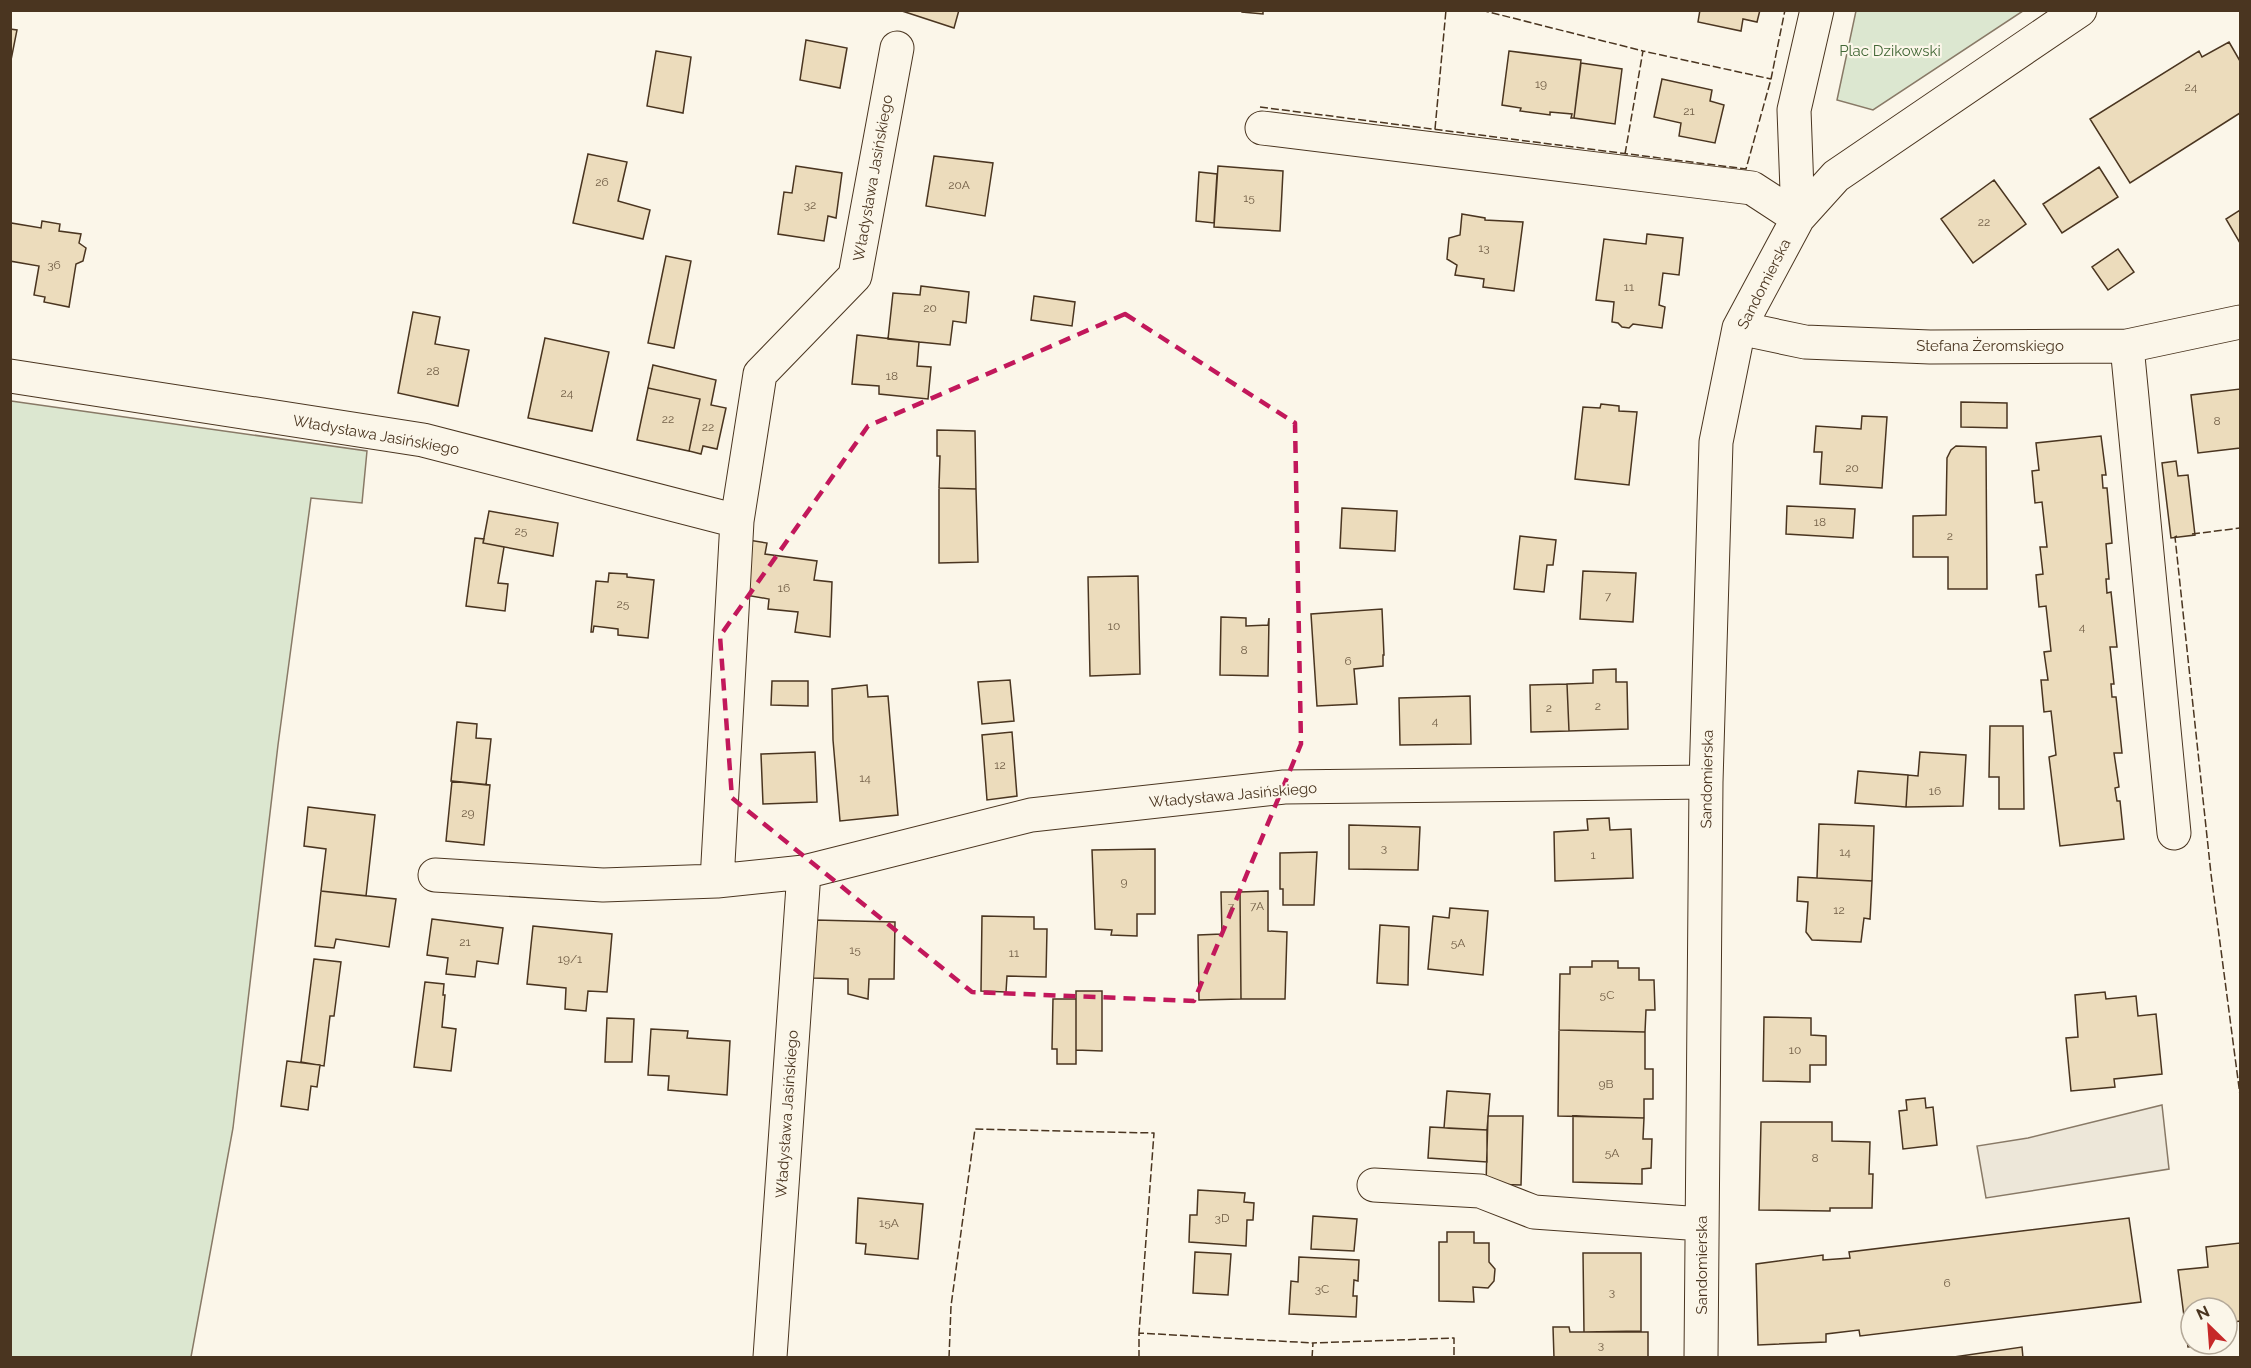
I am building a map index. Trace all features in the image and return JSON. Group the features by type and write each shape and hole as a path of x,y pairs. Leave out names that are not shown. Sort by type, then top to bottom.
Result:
{"street":[{"path":"1798,218 1794,110 1816,10"},
{"name":"Sandomierska","path":"1701,1358 1706,782 1716,442 1739,327 1798,218 1836,176 2080,10"},
{"name":"Władysława Jasińskiego","path":"717,881 737,521 760,374 855,276 897,48"},
{"path":"1262,128 1752,188 1798,218"},
{"name":"Stefana Żeromskiego","path":"1739,327 1805,342 1930,347 2127,346 2241,322"},
{"path":"2127,346 2174,833"},
{"name":"Władysława Jasińskiego","path":"10,376 423,440 737,521"},
{"name":"Władysława Jasińskiego","path":"435,875 603,885 717,881 804,872 1031,815 1284,787 1706,782"},
{"name":"Władysława Jasińskiego","path":"770,1357 804,872"},
{"path":"1374,1185 1480,1191 1534,1212 1702,1224"}],"highlighted area":[{"path":"1125,314 1295,423 1301,744 1194,1001 972,992 732,798 720,636 868,426"}],"green space":[{"name":"Plac Dzikowski","path":"1856,10 2023,11 1873,110 1837,100"},
{"path":"11,401 367,451 362,503 311,498 278,745 233,1128 191,1357 11,1357"}],"shaded area":[{"path":"2162,1105 2169,1169 1986,1198 1977,1146 2028,1138"}],"building":[{"path":"899,10 959,10 954,28"},
{"path":"1242,10 1263,10 1263,14 1242,12"},
{"path":"1700,10 1760,10 1757,22 1743,19 1741,31 1698,22"},
{"path":"10,29 17,30 10,65"},
{"path":"806,40 847,48 840,88 800,80"},
{"path":"2229,42 2240,61 2240,113 2130,183 2090,119 2199,51 2202,57"},
{"path":"656,51 691,57 683,113 647,106"},
{"path":"1509,51 1581,60 1574,118 1571,118 1572,114 1550,112 1550,115 1520,111 1521,108 1502,105"},
{"path":"1581,63 1622,69 1615,124 1574,118"},
{"path":"1662,79 1712,90 1710,101 1724,105 1715,143 1679,136 1681,123 1654,117"},
{"path":"588,154 627,162 618,201 650,210 643,239 573,223"},
{"path":"934,156 993,163 985,216 926,206"},
{"path":"796,166 842,173 836,218 828,216 824,241 778,234 784,192 792,193"},
{"path":"1218,166 1283,171 1280,231 1214,227"},
{"path":"2099,167 2118,197 2062,233 2043,204"},
{"path":"1199,172 1217,174 1214,223 1196,221"},
{"path":"1994,180 2026,224 1973,263 1941,219"},
{"path":"2240,210 2240,243 2226,219"},
{"path":"1462,214 1485,218 1485,220 1523,222 1514,291 1483,287 1484,279 1455,275 1457,265 1447,259 1449,238 1460,235"},
{"path":"42,221 60,224 59,231 81,234 79,243 86,248 83,261 76,264 69,307 44,302 45,297 34,295 39,266 10,261 11,223 41,228"},
{"path":"1647,234 1683,238 1679,275 1663,273 1659,305 1665,307 1662,328 1633,324 1629,328 1622,327 1612,322 1614,302 1596,300 1604,239 1646,244"},
{"path":"2118,249 2134,272 2108,290 2092,267"},
{"path":"666,256 691,261 674,348 648,343"},
{"path":"921,286 969,292 966,323 953,321 950,345 888,339 893,293 920,295"},
{"path":"1034,296 1075,302 1072,326 1031,320"},
{"path":"413,312 440,317 435,344 469,350 458,406 398,393"},
{"path":"857,335 919,342 917,366 931,367 928,399 879,394 879,386 852,384"},
{"path":"545,338 609,352 592,431 528,418"},
{"path":"653,365 716,380 711,405 726,408 717,449 703,446 701,454 689,451 700,399 648,388"},
{"path":"648,388 700,399 689,451 637,440"},
{"path":"2240,389 2240,448 2198,453 2191,395"},
{"path":"1961,402 2007,403 2007,428 1961,427"},
{"path":"1601,404 1619,406 1619,411 1637,412 1629,485 1575,479 1583,407 1600,408"},
{"path":"1862,416 1887,417 1882,488 1820,484 1822,452 1814,452 1816,426 1861,429"},
{"path":"937,430 975,431 976,489 939,488 940,456 937,456"},
{"path":"2101,436 2106,475 2102,475 2103,488 2107,488 2112,543 2106,544 2109,579 2106,579 2107,593 2111,592 2117,647 2110,647 2114,684 2111,684 2112,697 2116,697 2122,753 2114,753 2119,787 2115,788 2117,801 2120,801 2124,839 2060,846 2049,757 2056,755 2051,711 2044,712 2041,680 2048,680 2044,652 2051,651 2046,606 2039,607 2036,575 2043,574 2040,547 2047,547 2042,502 2035,503 2032,471 2039,470 2036,443"},
{"path":"1956,446 1986,447 1987,589 1948,589 1948,557 1913,557 1913,516 1946,515 1947,458"},
{"path":"2176,461 2178,476 2188,475 2195,535 2171,538 2162,463"},
{"path":"939,488 976,489 978,562 939,563"},
{"path":"1787,506 1855,509 1853,538 1786,534"},
{"path":"1342,508 1397,511 1395,551 1340,548"},
{"path":"489,511 558,523 553,556 483,543"},
{"path":"1520,536 1556,540 1553,565 1547,565 1544,592 1514,589"},
{"path":"475,538 484,539 483,543 504,547 498,583 508,584 505,611 466,606"},
{"path":"742,539 767,543 765,554 817,561 814,580 832,582 830,637 795,632 798,612 768,609 769,599 734,593"},
{"path":"1583,571 1636,573 1633,622 1580,619"},
{"path":"609,573 654,580 648,638 618,635 618,629 594,626 591,632 596,581 608,582"},
{"path":"1138,576 1140,674 1090,676 1088,577"},
{"path":"1382,609 1383,666 1354,669 1357,704 1317,706 1311,614"},
{"path":"1221,617 1246,618 1246,626 1268,625 1269,618 1268,676 1220,675"},
{"path":"1616,669 1616,682 1627,682 1628,729 1569,731 1567,684 1593,683 1593,670"},
{"path":"1010,680 1014,721 982,724 978,682"},
{"path":"772,681 808,681 808,706 771,705"},
{"path":"1567,684 1569,731 1531,732 1530,685"},
{"path":"867,685 868,697 888,696 898,815 840,821 833,740 832,689"},
{"path":"1470,696 1471,744 1400,745 1399,698"},
{"path":"457,722 477,724 476,738 491,739 486,785 451,781"},
{"path":"1990,726 2023,726 2024,809 1999,809 1999,777 1989,777"},
{"path":"1012,732 1017,796 987,800 982,735"},
{"path":"815,752 817,802 763,804 761,754"},
{"path":"1920,752 1966,755 1963,806 1906,807 1908,775 1918,776"},
{"path":"1858,771 1908,775 1906,807 1855,803"},
{"path":"452,781 490,785 484,845 446,841"},
{"path":"308,807 375,815 366,896 321,891 326,849 304,846"},
{"path":"1609,818 1610,830 1631,829 1633,878 1555,881 1554,832 1588,830 1587,819"},
{"path":"1819,824 1874,826 1872,881 1817,878"},
{"path":"1349,825 1420,827 1418,870 1349,869"},
{"path":"1155,849 1155,914 1137,914 1137,936 1111,935 1112,930 1095,929 1092,850"},
{"path":"1317,852 1314,905 1283,905 1283,889 1280,889 1280,853"},
{"path":"1798,877 1872,881 1870,919 1864,918 1861,942 1812,940 1806,932 1808,902 1797,901"},
{"path":"321,891 396,899 389,947 336,939 334,948 315,946"},
{"path":"1268,891 1268,931 1287,932 1285,999 1241,999 1240,892"},
{"path":"1221,892 1240,892 1241,999 1199,1000 1198,935 1222,934"},
{"path":"1450,908 1488,911 1483,975 1428,969 1433,916 1449,918"},
{"path":"982,916 1034,917 1034,929 1047,929 1046,977 1007,976 1006,992 981,991"},
{"path":"432,919 503,928 498,964 477,961 475,977 446,974 448,958 427,955"},
{"path":"815,920 895,922 894,979 869,979 868,999 848,994 848,979 813,978"},
{"path":"1380,925 1409,927 1408,985 1377,983"},
{"path":"533,926 612,934 607,992 588,991 586,1011 565,1009 566,988 527,984"},
{"path":"314,959 341,962 334,1016 330,1016 324,1066 301,1062"},
{"path":"1592,961 1618,961 1618,968 1639,968 1639,980 1654,980 1655,1010 1646,1010 1645,1032 1559,1030 1560,974 1570,974 1570,967 1592,967"},
{"path":"425,982 444,984 442,1027 456,1029 451,1071 414,1067"},
{"path":"1076,991 1102,991 1102,1051 1076,1050"},
{"path":"2105,992 2106,999 2136,996 2138,1016 2156,1014 2162,1074 2114,1079 2115,1087 2071,1091 2066,1038 2078,1037 2075,995"},
{"path":"1053,999 1076,999 1076,1064 1057,1064 1057,1049 1052,1049"},
{"path":"1764,1017 1811,1018 1811,1035 1826,1036 1826,1065 1810,1065 1810,1082 1763,1081"},
{"path":"607,1018 634,1019 632,1062 605,1062"},
{"path":"651,1029 688,1031 687,1038 730,1041 727,1095 668,1090 669,1076 648,1075"},
{"path":"1559,1030 1645,1032 1645,1069 1653,1069 1653,1099 1644,1099 1644,1118 1558,1116"},
{"path":"287,1061 320,1065 317,1087 311,1086 308,1110 281,1106"},
{"path":"1447,1091 1490,1094 1487,1130 1444,1128"},
{"path":"1925,1098 1926,1108 1933,1107 1937,1145 1903,1149 1899,1111 1907,1110 1906,1100"},
{"path":"1488,1116 1523,1116 1521,1185 1486,1184"},
{"path":"1573,1116 1644,1118 1643,1139 1652,1139 1651,1168 1642,1169 1642,1184 1573,1182"},
{"path":"1761,1122 1832,1122 1832,1141 1870,1142 1869,1174 1873,1174 1872,1208 1830,1208 1830,1211 1759,1210"},
{"path":"1430,1127 1487,1130 1487,1162 1428,1158"},
{"path":"1198,1190 1245,1193 1244,1202 1254,1203 1253,1220 1247,1220 1246,1246 1189,1242 1190,1215 1197,1215"},
{"path":"858,1198 923,1204 918,1259 865,1254 866,1244 856,1243"},
{"path":"1313,1216 1357,1219 1354,1251 1311,1249"},
{"path":"2129,1218 2141,1302 1860,1336 1859,1330 1826,1334 1826,1342 1758,1345 1756,1264 1823,1255 1823,1260 1850,1258 1849,1252"},
{"path":"1447,1232 1474,1232 1474,1243 1489,1243 1489,1262 1495,1269 1494,1281 1488,1288 1473,1287 1474,1302 1439,1301 1439,1242 1447,1242"},
{"path":"2240,1243 2240,1321 2239,1296 2181,1296 2178,1270 2208,1267 2206,1247"},
{"path":"1195,1252 1231,1254 1228,1295 1193,1293"},
{"path":"1583,1253 1641,1253 1641,1331 1584,1332"},
{"path":"1299,1257 1359,1260 1358,1281 1354,1280 1353,1296 1357,1296 1356,1317 1289,1314 1291,1281 1298,1282"},
{"path":"1553,1327 1569,1327 1570,1332 1648,1332 1648,1358 1554,1358"},
{"path":"2022,1347 2023,1358 1947,1358"}],"fence":[{"path":"1435,129 1446,10"},
{"path":"1481,10 1643,51"},
{"path":"1260,107 1746,169 1771,79 1785,10"},
{"path":"1625,154 1643,51 1771,79"},
{"path":"2192,534 2240,528"},
{"path":"2177,536 2175,537 2211,874 2240,1095"},
{"path":"949,1358 951,1306 975,1129 1154,1133 1139,1333"},
{"path":"1139,1358 1139,1333 1313,1343"},
{"path":"1312,1358 1313,1343 1454,1338 1454,1358"}]}
